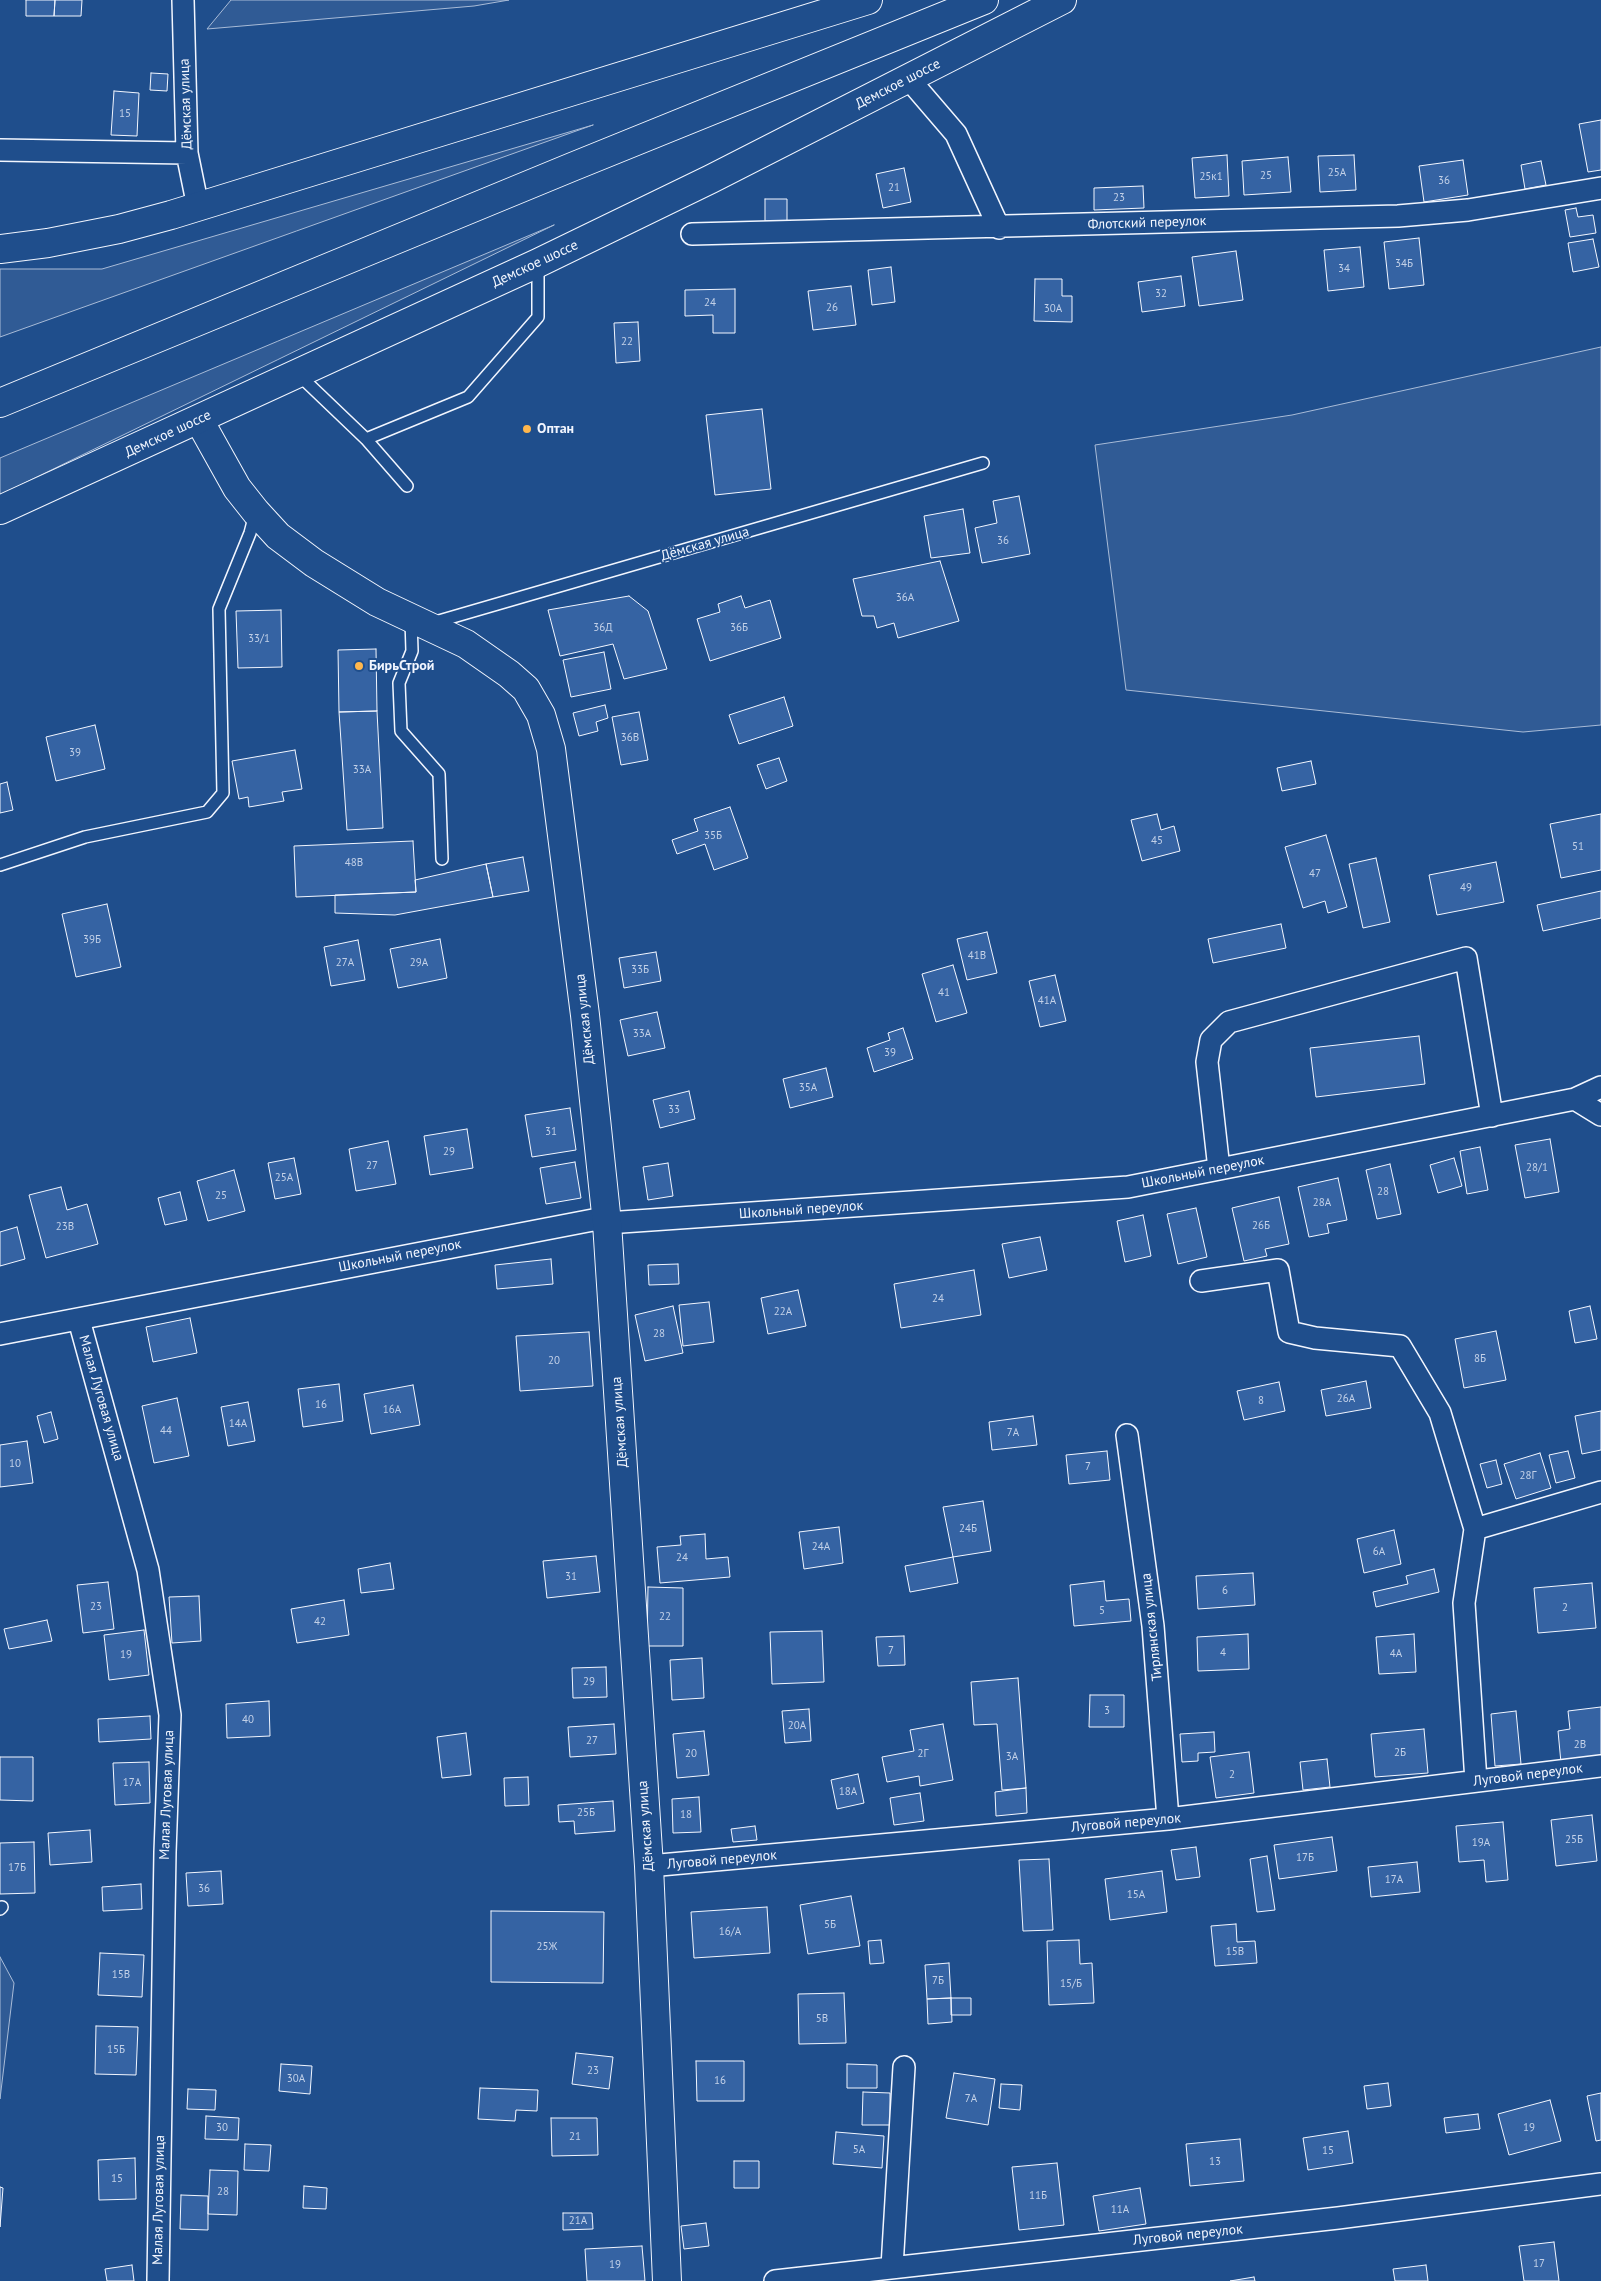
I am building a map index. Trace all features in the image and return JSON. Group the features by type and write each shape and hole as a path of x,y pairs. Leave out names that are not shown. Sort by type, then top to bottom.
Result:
{"main road":[{"path":"0,249 48,243 119,229 198,207 868,0"},
{"path":"0,403 564,170 984,0"},
{"name":"Демское шоссе","path":"0,510 538,263 1062,0"},
{"name":"Дёмская улица","path":"199,420 237,488 278,536 314,563 377,602 466,644 495,663 526,689 541,715 546,732 558,793 584,1005 607,1223 649,1866 667,2281"}],"street":[{"name":"Дёмская улица","path":"183,0 187,153 198,207"},
{"path":"908,78 956,134 999,228"},
{"path":"0,150 187,153"},
{"name":"Флотский переулок","path":"692,234 999,228 1398,216 1468,210 1601,188"},
{"path":"1219,1169 1207,1062 1211,1040 1230,1022 1466,958 1492,1116"},
{"name":"Школьный переулок","path":"0,1334 593,1220 607,1223 1128,1187 1575,1099 1601,1086"},
{"path":"1575,1099 1601,1116"},
{"path":"1201,1281 1278,1270 1289,1332 1314,1338 1400,1346 1440,1413 1475,1529 1464,1602 1476,1781"},
{"name":"Малая Луговая улица","path":"79,1320 148,1570 170,1715 165,1852 158,2281"},
{"name":"Тирлянская улица","path":"1127,1435 1153,1626 1168,1819"},
{"path":"1475,1529 1601,1492"},
{"name":"Луговой переулок","path":"649,1866 1168,1819 1601,1766"},
{"path":"892,2267 904,2067"},
{"name":"Луговой переулок","path":"775,2281 1338,2218 1601,2184"}],"lane":[{"path":"366,439 468,398 538,317 538,263"},
{"path":"298,374 366,439 407,486"},
{"name":"Дёмская улица","path":"420,622 983,463"},
{"path":"0,866 85,837 207,812 223,793 219,609 250,533 256,512"},
{"path":"420,622 412,651 399,683 401,732 439,774 442,859"}],"shaded area":[{"path":"231,0 509,0 474,6 207,29"},
{"path":"593,125 0,337 0,269 102,269"},
{"path":"554,225 0,495 0,458"},
{"path":"1601,347 1601,725 1523,732 1126,690 1095,445 1292,415"},
{"path":"0,1957 14,1983 0,2099"}],"building":[{"path":"26,0 55,0 54,16 26,16"},
{"path":"55,0 82,0 81,16 54,16"},
{"path":"151,73 168,74 167,91 150,90"},
{"path":"114,91 139,93 137,136 111,135"},
{"path":"1601,120 1601,170 1588,172 1579,124"},
{"path":"1227,155 1229,196 1195,198 1192,158"},
{"path":"1354,155 1356,190 1320,192 1318,156"},
{"path":"1288,157 1291,192 1244,195 1242,161"},
{"path":"1463,160 1468,195 1424,202 1419,166"},
{"path":"1541,161 1546,185 1525,189 1521,165"},
{"path":"904,168 911,202 883,208 876,174"},
{"path":"1143,186 1144,208 1094,210 1094,188"},
{"path":"765,199 787,199 787,221 765,221"},
{"path":"1576,208 1578,217 1593,215 1596,233 1570,237 1565,210"},
{"path":"1419,238 1424,285 1389,289 1384,242"},
{"path":"1593,239 1599,267 1573,272 1568,243"},
{"path":"1360,247 1364,287 1328,291 1324,250"},
{"path":"1236,251 1243,300 1199,306 1192,257"},
{"path":"891,267 895,302 872,305 868,270"},
{"path":"1181,276 1185,306 1142,312 1138,282"},
{"path":"1035,279 1062,279 1062,296 1072,296 1072,322 1034,321"},
{"path":"851,286 856,325 813,330 808,291"},
{"path":"735,289 735,333 713,333 713,315 685,316 685,290"},
{"path":"638,322 640,361 616,363 614,323"},
{"path":"762,409 771,489 715,495 706,415"},
{"path":"1019,496 1030,554 982,563 975,528 997,523 993,501"},
{"path":"963,509 970,553 931,558 924,516"},
{"path":"940,561 959,621 898,638 894,623 877,628 874,616 862,616 853,579"},
{"path":"629,596 648,611 667,669 624,679 613,644 560,656 548,610"},
{"path":"741,596 745,608 770,600 781,638 710,661 697,619 720,612 718,604"},
{"path":"281,610 282,667 238,668 236,611"},
{"path":"376,649 377,711 339,712 338,650"},
{"path":"604,652 611,689 571,697 563,660"},
{"path":"784,697 793,726 739,744 729,715"},
{"path":"605,705 608,718 596,722 598,731 579,736 573,713"},
{"path":"377,711 383,828 347,830 339,712"},
{"path":"639,712 648,760 621,765 612,717"},
{"path":"95,725 105,769 56,781 46,737"},
{"path":"295,750 302,789 282,792 284,801 249,807 248,797 239,799 232,761"},
{"path":"779,758 787,781 766,789 757,765"},
{"path":"1311,761 1316,784 1282,791 1277,768"},
{"path":"7,782 13,810 0,813 0,784"},
{"path":"730,807 748,858 714,870 705,844 677,854 672,840 698,831 694,819"},
{"path":"1157,814 1161,830 1174,826 1180,851 1142,861 1131,820"},
{"path":"1601,814 1601,870 1561,878 1550,824"},
{"path":"1326,835 1347,907 1328,913 1325,901 1303,908 1285,847"},
{"path":"413,841 416,892 296,897 294,846"},
{"path":"523,857 529,891 493,897 486,864"},
{"path":"1376,858 1390,922 1363,928 1349,864"},
{"path":"1496,862 1504,902 1437,915 1429,875"},
{"path":"486,864 493,897 395,915 335,913 335,895 416,892 415,880"},
{"path":"1601,891 1601,918 1543,931 1537,905"},
{"path":"107,904 121,967 76,977 62,914"},
{"path":"1281,924 1286,948 1213,963 1208,939"},
{"path":"987,932 997,973 967,980 957,939"},
{"path":"440,939 447,978 398,988 390,949"},
{"path":"358,940 365,980 331,986 324,947"},
{"path":"656,952 661,981 624,988 619,958"},
{"path":"953,965 967,1013 936,1022 922,974"},
{"path":"1055,975 1066,1021 1040,1027 1029,981"},
{"path":"657,1012 665,1048 628,1056 620,1020"},
{"path":"903,1028 913,1059 874,1072 867,1048 890,1040 888,1033"},
{"path":"1419,1036 1425,1084 1316,1097 1310,1048"},
{"path":"826,1068 833,1097 790,1108 783,1079"},
{"path":"689,1091 695,1119 660,1128 653,1100"},
{"path":"570,1108 576,1150 532,1157 525,1115"},
{"path":"467,1129 473,1168 430,1175 424,1136"},
{"path":"1550,1139 1559,1192 1525,1198 1515,1145"},
{"path":"388,1141 396,1184 356,1191 349,1149"},
{"path":"1480,1147 1488,1190 1467,1194 1460,1151"},
{"path":"294,1158 301,1194 275,1199 268,1163"},
{"path":"1454,1158 1462,1186 1438,1193 1430,1165"},
{"path":"575,1162 581,1198 546,1204 540,1168"},
{"path":"668,1163 673,1196 648,1200 643,1167"},
{"path":"1390,1164 1401,1214 1377,1219 1366,1170"},
{"path":"234,1170 245,1211 208,1221 197,1181"},
{"path":"1338,1178 1347,1220 1327,1224 1329,1233 1309,1237 1298,1187"},
{"path":"61,1187 67,1210 87,1204 98,1244 46,1258 29,1195"},
{"path":"180,1192 187,1220 165,1225 158,1198"},
{"path":"1279,1197 1289,1244 1265,1249 1267,1256 1244,1261 1232,1208"},
{"path":"1196,1208 1207,1257 1178,1264 1167,1214"},
{"path":"1143,1215 1151,1256 1125,1262 1117,1221"},
{"path":"17,1227 25,1259 0,1266 0,1232"},
{"path":"1040,1237 1047,1270 1009,1278 1002,1244"},
{"path":"551,1259 553,1284 497,1289 495,1265"},
{"path":"678,1264 679,1284 649,1285 648,1265"},
{"path":"974,1270 981,1315 901,1328 894,1284"},
{"path":"798,1290 806,1326 768,1334 761,1298"},
{"path":"709,1302 714,1342 683,1346 679,1305"},
{"path":"673,1306 683,1353 645,1361 635,1315"},
{"path":"1590,1306 1597,1339 1575,1343 1569,1311"},
{"path":"190,1318 197,1353 153,1362 146,1327"},
{"path":"1496,1331 1506,1380 1464,1388 1455,1339"},
{"path":"589,1332 593,1386 520,1391 516,1336"},
{"path":"1366,1381 1371,1408 1326,1416 1321,1390"},
{"path":"1279,1382 1285,1411 1244,1420 1237,1391"},
{"path":"339,1384 343,1421 303,1427 298,1389"},
{"path":"413,1385 420,1425 371,1434 364,1394"},
{"path":"177,1398 189,1456 154,1463 142,1406"},
{"path":"248,1402 255,1441 228,1446 221,1407"},
{"path":"1601,1411 1601,1450 1582,1454 1575,1416"},
{"path":"51,1412 58,1439 44,1443 37,1416"},
{"path":"1033,1416 1037,1445 992,1450 989,1422"},
{"path":"27,1441 33,1483 0,1487 0,1445"},
{"path":"1107,1451 1110,1480 1069,1484 1066,1455"},
{"path":"1568,1451 1575,1478 1556,1483 1549,1455"},
{"path":"1540,1453 1551,1488 1516,1499 1504,1464"},
{"path":"1496,1460 1502,1484 1487,1488 1480,1464"},
{"path":"983,1501 991,1551 953,1557 943,1507"},
{"path":"839,1527 843,1563 804,1569 799,1532"},
{"path":"1394,1530 1401,1564 1364,1573 1357,1539"},
{"path":"705,1534 706,1559 728,1557 730,1577 660,1583 657,1547 681,1545 680,1536"},
{"path":"596,1556 600,1592 547,1598 543,1561"},
{"path":"953,1557 958,1583 910,1592 905,1566"},
{"path":"390,1563 394,1589 361,1593 358,1569"},
{"path":"1434,1569 1439,1592 1376,1607 1373,1592 1408,1584 1406,1576"},
{"path":"1253,1573 1255,1605 1198,1609 1196,1576"},
{"path":"1104,1581 1106,1601 1129,1599 1131,1621 1074,1626 1070,1585"},
{"path":"108,1582 114,1629 83,1633 77,1585"},
{"path":"1592,1583 1596,1628 1538,1633 1534,1588"},
{"path":"648,1587 683,1588 683,1646 647,1646"},
{"path":"199,1596 201,1641 172,1643 169,1597"},
{"path":"344,1600 349,1635 297,1643 291,1609"},
{"path":"47,1620 52,1641 9,1649 4,1629"},
{"path":"144,1630 149,1675 109,1680 104,1635"},
{"path":"822,1631 824,1682 772,1684 770,1632"},
{"path":"1248,1634 1249,1669 1198,1671 1197,1637"},
{"path":"1414,1634 1416,1672 1379,1674 1376,1637"},
{"path":"904,1636 905,1665 878,1666 876,1637"},
{"path":"702,1658 704,1698 672,1700 670,1660"},
{"path":"606,1667 607,1697 573,1698 572,1668"},
{"path":"1018,1678 1026,1788 1002,1790 997,1724 974,1725 971,1682"},
{"path":"1090,1695 1124,1695 1124,1727 1089,1727"},
{"path":"269,1701 270,1736 227,1738 226,1704"},
{"path":"1601,1707 1601,1759 1561,1763 1558,1731 1570,1729 1568,1711"},
{"path":"809,1709 811,1741 785,1743 782,1711"},
{"path":"1516,1711 1521,1764 1495,1766 1491,1714"},
{"path":"150,1716 151,1739 99,1742 98,1719"},
{"path":"614,1724 616,1754 570,1757 568,1727"},
{"path":"943,1724 953,1780 920,1786 919,1776 887,1782 882,1757 914,1751 910,1730"},
{"path":"1424,1729 1428,1773 1375,1777 1371,1734"},
{"path":"704,1731 709,1775 677,1778 673,1734"},
{"path":"1214,1732 1215,1752 1198,1753 1198,1761 1182,1762 1180,1734"},
{"path":"466,1733 471,1775 442,1778 437,1737"},
{"path":"1249,1752 1254,1793 1216,1798 1210,1757"},
{"path":"0,1757 33,1757 33,1801 0,1800"},
{"path":"1327,1759 1330,1787 1303,1790 1300,1762"},
{"path":"149,1762 150,1803 115,1805 113,1763"},
{"path":"858,1774 864,1803 837,1809 831,1780"},
{"path":"528,1777 529,1805 505,1806 504,1778"},
{"path":"1026,1788 1027,1813 996,1816 995,1792"},
{"path":"920,1793 924,1821 894,1825 890,1798"},
{"path":"699,1797 701,1832 673,1833 672,1799"},
{"path":"613,1801 615,1831 575,1834 574,1821 559,1822 558,1805"},
{"path":"1592,1815 1597,1861 1556,1866 1551,1820"},
{"path":"1503,1822 1508,1880 1486,1882 1484,1860 1459,1862 1456,1826"},
{"path":"755,1826 757,1840 733,1842 731,1829"},
{"path":"90,1830 92,1862 50,1865 48,1833"},
{"path":"1332,1837 1337,1871 1279,1879 1274,1845"},
{"path":"34,1842 35,1893 0,1894 0,1843"},
{"path":"1196,1847 1200,1877 1176,1880 1171,1850"},
{"path":"1267,1856 1275,1910 1257,1912 1250,1859"},
{"path":"1049,1859 1053,1930 1023,1931 1019,1860"},
{"path":"1417,1862 1420,1892 1371,1897 1368,1867"},
{"path":"221,1871 223,1904 188,1906 186,1873"},
{"path":"1162,1871 1167,1912 1110,1920 1105,1879"},
{"path":"141,1884 142,1909 103,1911 102,1887"},
{"path":"851,1896 860,1946 808,1954 800,1905"},
{"path":"767,1907 770,1953 694,1958 691,1912"},
{"path":"491,1911 604,1912 603,1983 491,1982"},
{"path":"1236,1924 1237,1942 1255,1941 1257,1963 1215,1966 1211,1926"},
{"path":"881,1940 884,1963 870,1964 868,1941"},
{"path":"1079,1940 1080,1964 1092,1963 1094,2003 1049,2005 1047,1941"},
{"path":"100,1953 144,1955 142,1997 98,1995"},
{"path":"949,1963 951,1998 927,1999 925,1965"},
{"path":"844,1993 846,2043 799,2044 798,1994"},
{"path":"951,1998 952,2022 928,2024 927,1999"},
{"path":"951,1998 971,1998 971,2015 951,2015"},
{"path":"96,2026 138,2027 136,2075 95,2074"},
{"path":"576,2053 613,2057 609,2089 572,2084"},
{"path":"696,2061 744,2061 744,2101 697,2101"},
{"path":"281,2064 312,2066 310,2094 279,2091"},
{"path":"847,2064 877,2065 877,2088 847,2088"},
{"path":"954,2073 995,2079 988,2125 946,2118"},
{"path":"1388,2083 1391,2106 1367,2109 1364,2086"},
{"path":"1001,2084 1022,2085 1020,2110 999,2108"},
{"path":"480,2088 538,2090 537,2111 516,2110 515,2121 478,2119"},
{"path":"188,2089 216,2090 215,2110 187,2109"},
{"path":"863,2092 890,2093 890,2125 862,2125"},
{"path":"1601,2093 1601,2140 1596,2141 1587,2096"},
{"path":"1550,2100 1561,2141 1509,2155 1498,2114"},
{"path":"1478,2114 1480,2129 1446,2133 1444,2118"},
{"path":"206,2116 239,2118 238,2140 205,2139"},
{"path":"551,2118 597,2118 598,2155 552,2156"},
{"path":"1348,2131 1353,2163 1308,2170 1303,2138"},
{"path":"836,2132 884,2136 882,2168 833,2164"},
{"path":"1240,2139 1244,2181 1190,2186 1186,2144"},
{"path":"245,2144 271,2145 269,2171 244,2170"},
{"path":"135,2158 136,2199 99,2200 98,2160"},
{"path":"734,2161 759,2161 759,2188 734,2188"},
{"path":"1057,2163 1064,2225 1019,2230 1012,2167"},
{"path":"210,2170 238,2171 237,2215 208,2214"},
{"path":"304,2186 327,2188 326,2209 303,2208"},
{"path":"0,2187 3,2188 0,2227"},
{"path":"1140,2188 1146,2224 1099,2231 1093,2196"},
{"path":"181,2195 208,2196 208,2230 180,2229"},
{"path":"563,2213 592,2213 593,2229 563,2230"},
{"path":"706,2223 709,2246 684,2249 681,2226"},
{"path":"1554,2242 1559,2281 1524,2281 1519,2246"},
{"path":"642,2246 645,2281 587,2281 585,2249"},
{"path":"132,2265 134,2281 107,2281 105,2269"},
{"path":"1426,2265 1428,2281 1395,2281 1393,2269"},
{"path":"1254,2277 1255,2281 1230,2281"}],"place":[{"name":"Оптан","path":"527,429"},
{"name":"БирьСтрой","path":"359,666"}]}
